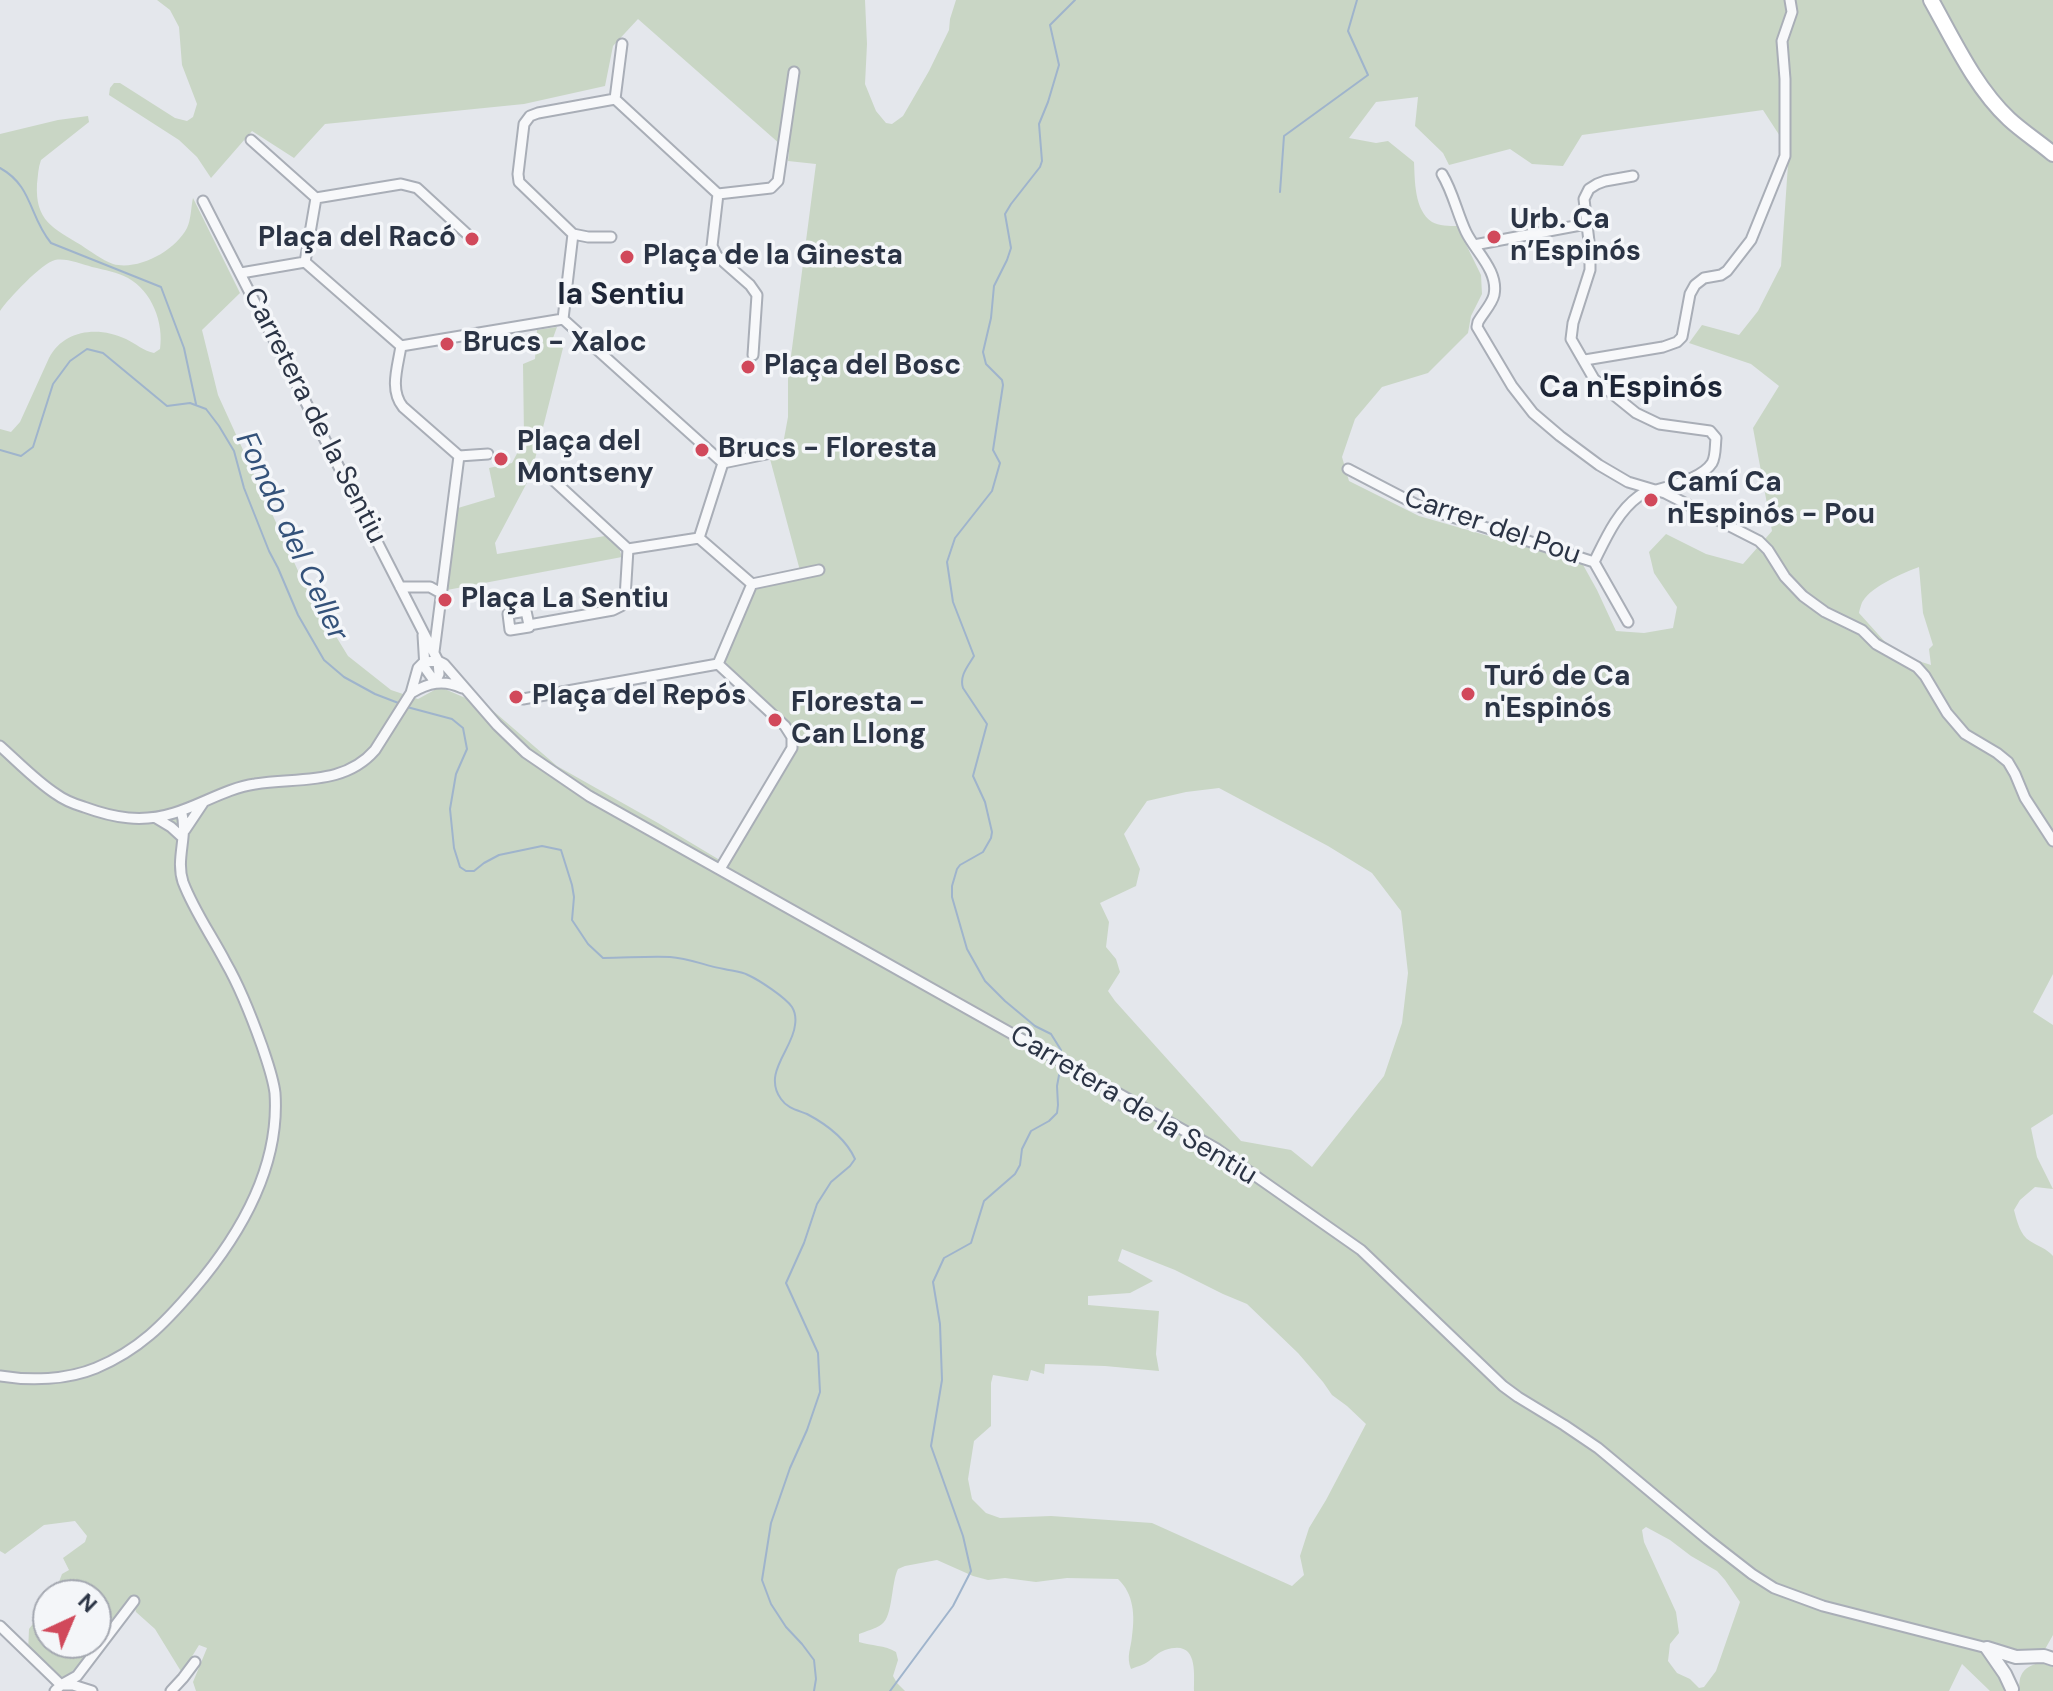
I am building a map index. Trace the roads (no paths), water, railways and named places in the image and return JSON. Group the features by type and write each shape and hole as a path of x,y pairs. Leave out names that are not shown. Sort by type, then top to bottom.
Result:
{"main road":[{"path":"1934,0 1975,70 1996,99 2053,151"}],"street":[{"path":"1633,176 1605,181 1589,189 1583,202 1590,270 1571,332 1574,346 1585,360 1677,342 1682,337 1690,294 1695,285 1704,278 1717,277 1727,271 1751,240 1785,156 1782,41 1792,12 1790,0"},
{"path":"615,99 622,44"},
{"path":"615,99 718,194 771,188 778,181 794,72"},
{"path":"611,237 573,234 519,182 524,124 530,116 615,99"},
{"path":"251,140 316,198"},
{"path":"1442,174 1450,187 1466,232 1485,261 1494,286 1491,302 1477,327 1512,386 1533,413 1599,465 1759,541 1803,596 1917,667 1947,713 1965,734 2008,762 2025,798 2053,841"},
{"path":"316,198 410,184 467,234"},
{"path":"718,194 712,246 717,256 757,295 753,355"},
{"path":"305,262 316,198"},
{"name":"Carretera de la Sentiu","path":"203,201 438,658 526,753 589,796 1217,1149 1361,1250 1503,1386 1598,1448 1707,1539 1774,1588 1823,1606 2016,1657 2044,1657"},
{"path":"1474,245 1586,224"},
{"path":"563,319 573,234"},
{"path":"241,273 305,262"},
{"path":"305,262 401,346"},
{"path":"401,346 563,319"},
{"path":"563,319 723,463"},
{"path":"401,346 395,386 396,398 403,407 459,456 488,454"},
{"name":"Carrer del Pou","path":"1585,360 1601,386 1647,420 1704,429 1716,438 1714,457 1708,467 1676,484 1641,493 1626,507 1615,521 1594,562"},
{"path":"723,463 776,452"},
{"path":"435,682 439,674 436,638 459,456"},
{"path":"699,538 723,463"},
{"name":"Carrer del Pou","path":"1348,469 1421,507 1594,562 1628,622"},
{"path":"551,478 628,549"},
{"path":"628,549 699,538 752,584"},
{"path":"529,625 621,606 625,598 628,549"},
{"path":"752,584 819,570"},
{"path":"430,587 443,575"},
{"path":"718,664 752,584"},
{"path":"400,587 430,587 441,593"},
{"path":"423,632 424,662 435,682"},
{"path":"0,746 46,787 71,802 107,816 156,818 240,787 309,780 351,770 368,758 395,719 409,696 418,668 424,662 438,658"},
{"path":"523,699 718,664"},
{"path":"718,664 785,726 792,737 792,748 720,869"},
{"path":"409,696 424,685 435,682 453,684 468,692"},
{"path":"182,837 203,803"},
{"path":"0,1376 41,1379 92,1370 148,1338 168,1320 228,1247 263,1175 274,1130 272,1078 252,1018 227,964 185,888 180,868 184,823 177,812"},
{"path":"156,818 182,837"},
{"path":"58,1688 77,1676 134,1601"},
{"path":"1,1628 58,1688"},
{"path":"2013,1690 2014,1672 2019,1665 2044,1657 2053,1645"},
{"path":"1987,1648 2013,1690"},
{"path":"171,1691 195,1662"},
{"path":"58,1688 73,1685 92,1691"}],"waterway":[{"path":"1061,1050 1051,1034 1035,1026 985,981 967,949 952,897 957,869 983,852 992,832 985,802 973,776 987,724 962,684 963,675 974,656 953,602 947,562 955,538 992,491 1000,463 993,450 1003,385 986,364 983,352 994,286 1011,248 1005,214 1042,161 1039,124 1059,65 1050,25 1075,0"},
{"path":"1280,192 1284,136 1368,75 1348,31 1357,0"},
{"name":"Fondo del Celler","path":"0,168 19,184 51,243 161,287 184,348 196,404"},
{"name":"Fondo del Celler","path":"0,450 21,456 33,447 53,384 70,361 87,349 103,353 167,406 190,403 206,409 234,451 244,488 269,551 298,615 324,660 344,677 401,704"},
{"path":"407,707 452,719 463,728 467,749 456,774 450,809 454,848 460,867 474,871 499,855 542,846 561,850 574,897 572,920 588,944 603,958 677,958 742,973 772,989 793,1009 795,1025 777,1070 776,1089 786,1105 807,1114 835,1133 855,1159 831,1182 817,1204 786,1283 818,1353 820,1392 771,1523 762,1580 771,1604 814,1660 814,1691"},
{"path":"890,1691 953,1606 971,1571 963,1536 931,1446 942,1380 940,1324 933,1282 944,1258 971,1243 984,1201 1015,1174 1031,1131 1057,1113 1060,1070"}],"place":[{"name":"Urb. Ca n’Espinós","path":"1494,237"},
{"name":"Plaça del Racó","path":"472,239"},
{"name":"Plaça de la Ginesta","path":"627,257"},
{"name":"Brucs - Xaloc","path":"447,344"},
{"name":"Plaça del Bosc","path":"748,367"},
{"name":"Brucs - Floresta","path":"702,450"},
{"name":"Plaça del Montseny","path":"501,459"},
{"name":"Camí Ca n'Espinós - Pou","path":"1651,500"},
{"name":"Plaça La Sentiu","path":"445,600"},
{"name":"Turó de Ca n'Espinós","path":"1468,694"},
{"name":"Plaça del Repós","path":"516,697"},
{"name":"Floresta - Can Llong","path":"775,720"}],"district":[{"name":"la Sentiu","path":"621,296"},
{"name":"Ca n'Espinós","path":"1631,389"}]}
